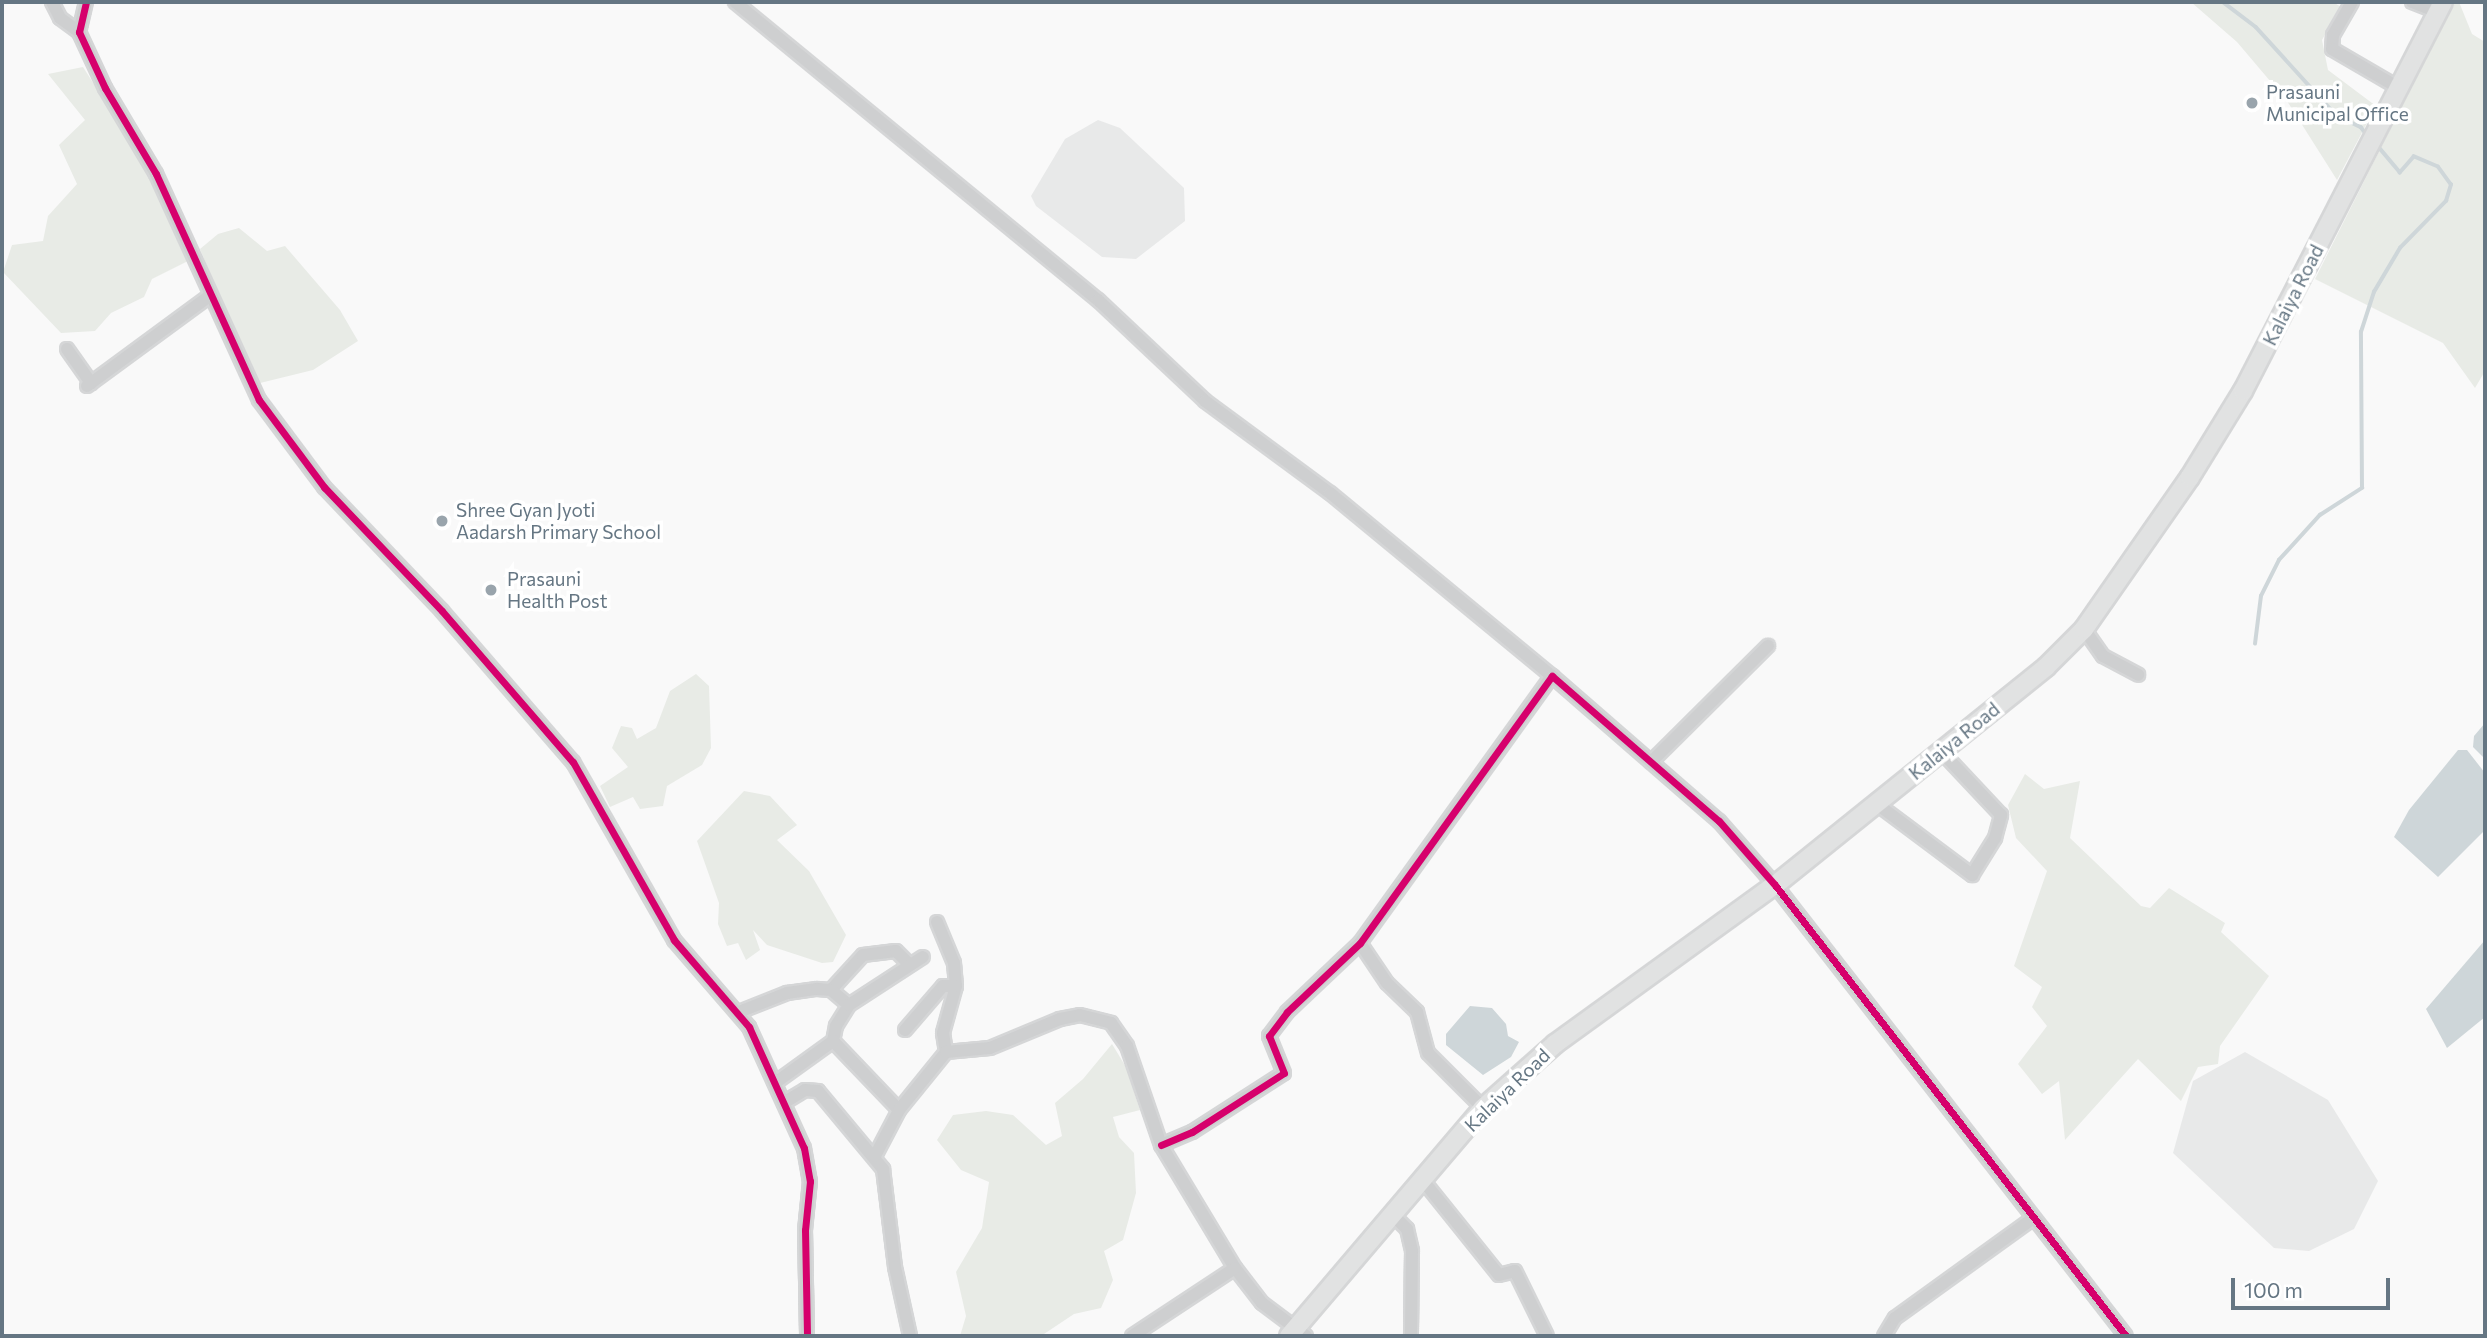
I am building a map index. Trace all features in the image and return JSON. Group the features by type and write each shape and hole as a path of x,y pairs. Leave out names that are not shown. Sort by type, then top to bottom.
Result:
{"main road":[{"name":"Kalaiya Road","path":"1296,1334 1391,1213 1483,1108 1592,1016 1775,885 1877,804 2046,667 2084,629 2190,477 2243,391 2441,7"}],"street":[{"path":"51,2 60,18 79,32 105,88 156,174 208,297 235,341 270,418 324,487 442,611 573,762 674,940 739,1012 785,1102 804,1148 810,1181 805,1230 807,1336"},
{"path":"79,32 86,2"},
{"path":"735,2 1098,300 1205,401 1331,493 1552,676 1719,821 1775,885 2031,1220 2126,1336"},
{"path":"2352,2 2333,35 2332,50 2399,88"},
{"path":"2412,2 2441,7"},
{"path":"67,349 89,384 208,297"},
{"path":"2084,629 2103,656 2138,675"},
{"path":"1651,762 1768,646"},
{"path":"1161,1145 1192,1132 1284,1073 1269,1036 1287,1012 1360,943 1552,676"},
{"path":"1877,804 1972,875 1995,838 2001,815 1941,751"},
{"path":"937,922 954,963 956,986 943,1033 946,1052"},
{"path":"1360,943 1387,983 1417,1012 1428,1052 1483,1108"},
{"path":"739,1012 787,993 831,990 863,955 896,951 909,964"},
{"path":"775,1083 833,1041 836,1026 849,1005 923,957"},
{"path":"905,1030 943,986 956,986"},
{"path":"831,990 849,1005"},
{"path":"875,1156 900,1110 946,1052 990,1048 1059,1019 1080,1015 1111,1023 1127,1046 1161,1145 1235,1268 1262,1303 1296,1334"},
{"path":"833,1041 900,1110"},
{"path":"785,1102 805,1090 818,1091 875,1156 887,1180 895,1267 910,1336"},
{"path":"1421,1178 1499,1275 1515,1271 1548,1336"},
{"path":"1391,1213 1407,1229 1412,1251 1411,1336"},
{"path":"1884,1336 1895,1318 2031,1220"},
{"path":"1132,1336 1235,1268"}],"shaded area":[{"path":"2191,2 2333,2 2341,7 2322,40 2328,70 2376,106 2337,180 2287,101 2237,42"},
{"path":"2454,2 2459,2 2472,34 2485,42 2485,371 2475,388 2443,343 2315,279"},
{"path":"83,67 149,170 188,261 152,279 144,297 111,313 95,331 61,333 3,272 12,245 43,241 48,216 77,184 59,145 85,120 48,74"},
{"path":"1098,120 1120,128 1184,188 1185,221 1136,259 1102,257 1036,206 1031,196 1065,139"},
{"path":"239,228 267,251 285,246 340,310 358,341 313,370 256,384 200,249 218,234"},
{"path":"696,674 709,686 711,748 702,765 667,786 663,806 640,809 633,797 610,807 600,786 628,767 612,748 621,726 632,728 637,739 656,728 670,691"},
{"path":"2485,723 2485,759 2473,747 2474,736"},
{"path":"2458,750 2467,750 2485,773 2485,830 2438,877 2394,837 2409,810"},
{"path":"2025,774 2044,789 2080,781 2070,838 2141,906 2150,908 2169,888 2225,923 2221,932 2269,976 2220,1046 2218,1064 2198,1067 2181,1101 2138,1059 2065,1140 2059,1081 2042,1094 2018,1064 2047,1026 2032,1007 2042,987 2014,966 2047,871 2016,838 2008,805"},
{"path":"744,791 770,796 797,825 777,840 809,871 846,935 833,962 822,963 767,945 753,930 760,950 746,960 738,943 727,946 718,924 719,903 697,841"},
{"path":"2485,940 2485,1017 2447,1048 2426,1009"},
{"path":"1470,1006 1492,1008 1506,1024 1508,1036 1519,1042 1511,1057 1483,1075 1446,1045 1446,1034"},
{"path":"1112,1044 1126,1067 1140,1110 1113,1117 1119,1137 1134,1153 1136,1193 1123,1240 1104,1251 1113,1280 1101,1308 1074,1314 1041,1336 960,1336 966,1316 956,1272 982,1228 989,1182 961,1170 937,1140 953,1115 986,1111 1013,1115 1046,1145 1062,1136 1055,1103 1083,1079"},
{"path":"2245,1052 2328,1100 2378,1181 2354,1229 2309,1251 2274,1248 2173,1153 2193,1081"}],"waterway":[{"path":"2223,2 2256,27 2336,115 2361,127 2368,136"},
{"path":"2255,644 2261,596 2279,560 2320,515 2362,488 2361,332 2374,292 2400,248 2446,201 2451,185 2438,167 2414,157 2400,173 2376,144"}],"cycle path":[{"path":"86,2 79,32 105,88 156,174 259,400 324,487 442,611 573,762 674,940 749,1027 804,1148 810,1181 805,1230 807,1336"},
{"path":"1161,1145 1192,1132 1284,1073 1269,1036 1287,1012 1360,943 1552,676 1719,821 1775,885 2126,1336"}],"place":[{"name":"Prasauni Municipal Office","path":"2252,103"},
{"name":"Shree Gyan Jyoti Aadarsh Primary School","path":"442,521"},
{"name":"Prasauni Health Post","path":"491,590"}]}
